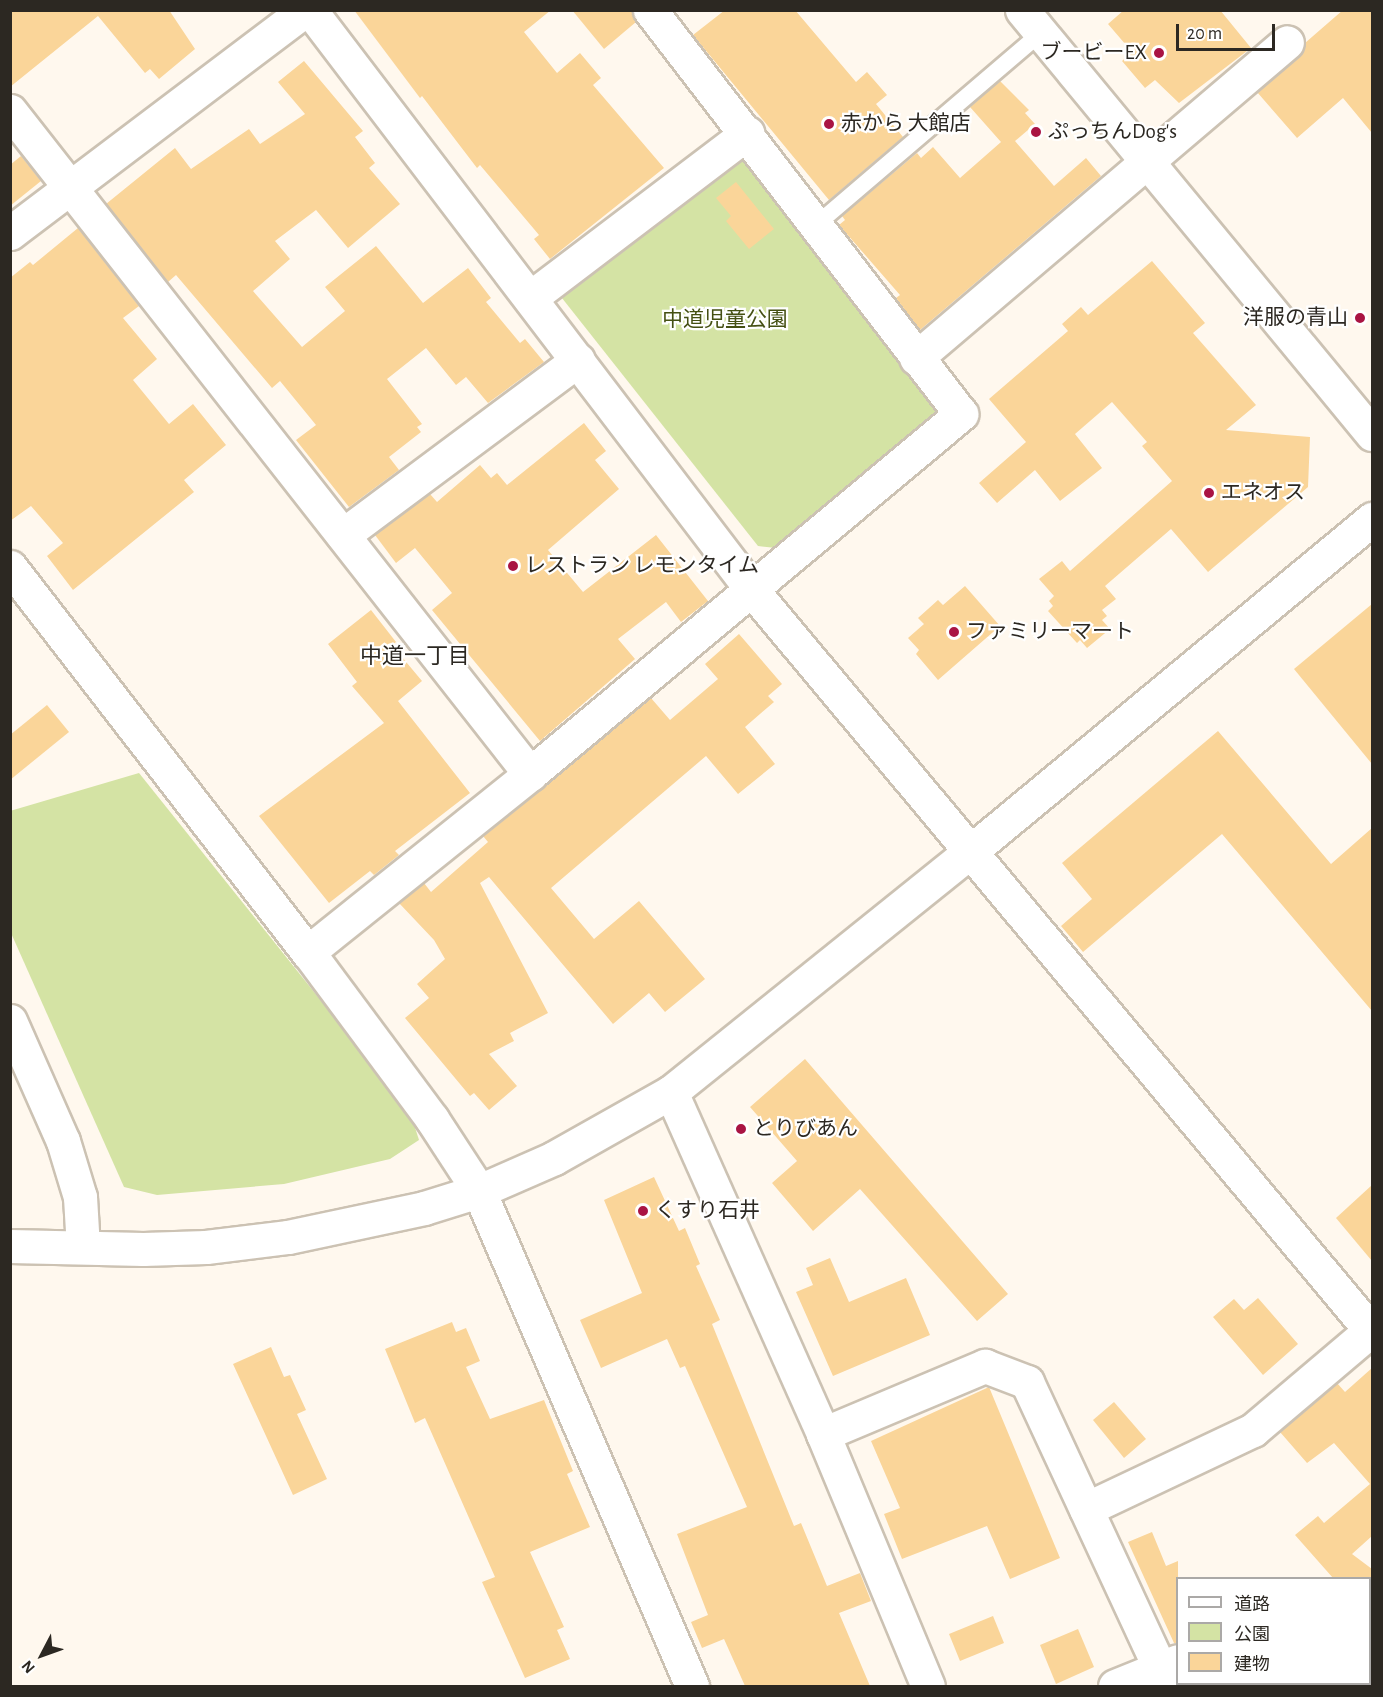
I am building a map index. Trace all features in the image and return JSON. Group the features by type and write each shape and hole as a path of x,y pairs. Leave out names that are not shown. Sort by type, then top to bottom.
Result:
{"street":[{"path":"10,232 305,10"},
{"path":"310,10 751,589 1372,1331 1253,1430 1086,1509"},
{"path":"308,952 530,774 960,414 747,133 650,10"},
{"path":"1031,22 1146,164 1372,434"},
{"path":"916,358 1287,42"},
{"path":"10,111 530,774"},
{"path":"530,298 747,133"},
{"path":"343,535 578,360"},
{"path":"10,1246 206,1247 288,1237 375,1220 479,1191 554,1158 671,1092 971,851 1372,519"},
{"path":"10,567 308,952 432,1119 479,1191 692,1686"},
{"path":"10,1021 63,1141 80,1197 83,1247"},
{"path":"671,1092 823,1434 928,1686"},
{"path":"823,1434 985,1366 1027,1382 1086,1509 1168,1672 1114,1686"}],"lane":[{"path":"816,225 1031,22"}],"green space":[{"name":"中道児童公園","path":"730,158 747,161 939,412 776,548 758,546 558,293"},
{"path":"139,773 410,1112 419,1140 390,1159 284,1184 157,1195 124,1187 11,933 10,811"}],"building":[{"path":"10,10 169,10 195,49 159,79 150,69 145,73 98,16 10,87"},
{"path":"354,10 551,10 524,32 557,73 580,53 601,78 593,85 664,168 550,259 534,239 539,235 480,165 477,168 422,96 420,98"},
{"path":"572,10 632,10 636,22 604,49"},
{"path":"725,10 795,10 856,82 867,72 887,95 876,104 903,137 829,200 693,35"},
{"path":"1124,10 1220,10 1251,48 1179,103 1155,80 1145,88 1122,61 1132,52 1108,24"},
{"path":"1343,10 1372,10 1372,133 1343,98 1297,138 1257,92 1299,56 1305,43"},
{"path":"304,61 363,131 355,137 375,163 369,168 400,204 348,248 316,210 275,241 290,259 253,291 302,347 345,311 325,287 376,246 423,303 468,268 491,298 486,302 520,343 525,339 544,362 488,403 466,377 456,385 426,348 387,379 422,424 417,427 421,432 389,457 399,470 349,507 296,440 316,425 280,381 272,388 176,275 168,282 106,204 175,148 191,169 249,129 260,144 305,114 278,82"},
{"path":"1000,81 1029,110 1025,113 1035,124 1015,141 1054,186 1086,158 1101,176 920,330 896,298 900,295 839,225 845,220 842,216 917,153 921,158 933,147 960,178 1001,142 970,107"},
{"path":"21,156 41,181 10,206 10,165"},
{"path":"736,182 774,229 749,249 726,221 731,216 716,198"},
{"path":"78,228 139,306 123,318 157,359 133,380 169,424 193,404 226,445 184,480 194,492 73,590 47,556 63,543 31,506 10,521 10,278 30,262 33,265"},
{"path":"1152,261 1205,323 1193,333 1256,405 1226,430 1310,437 1308,487 1208,572 1171,529 1105,586 1116,599 1102,610 1107,616 1102,620 1110,629 1087,648 1080,640 1077,643 1048,611 1053,606 1049,601 1054,596 1039,579 1062,561 1070,571 1172,481 1142,446 1147,442 1112,402 1075,434 1102,468 1060,501 1035,470 997,503 979,483 1026,442 989,399 1068,331 1062,324 1081,307 1088,315"},
{"path":"584,423 606,451 595,460 619,489 548,550 583,592 656,535 708,601 681,622 666,602 618,639 635,659 540,741 432,610 452,593 415,548 396,563 375,535 430,494 437,502 480,465 491,478 497,473 507,485"},
{"name":"ファミリーマート","path":"965,586 1000,626 938,680 916,654 919,650 908,638 924,624 918,618 938,600 943,605"},
{"path":"1372,604 1372,764 1294,669"},
{"path":"371,610 396,642 392,645 422,681 398,701 470,793 395,851 399,855 374,875 370,871 329,903 259,816 384,723 352,686 357,682 328,644"},
{"path":"739,634 782,684 768,696 774,702 745,727 775,764 738,794 706,756 551,888 594,939 639,901 705,979 665,1012 649,993 613,1024 489,877 480,883 548,1013 510,1033 514,1041 489,1054 517,1086 489,1110 474,1093 470,1096 405,1018 429,998 417,984 445,959 434,940 399,903 424,883 431,892 488,842 483,836 651,698 670,720 718,679 705,664"},
{"path":"47,705 69,732 10,780 10,735"},
{"path":"1218,731 1331,864 1372,828 1372,1011 1222,834 1083,952 1061,926 1092,899 1062,863"},
{"path":"805,1059 1008,1294 977,1321 860,1189 813,1231 772,1183 797,1161 750,1107"},
{"path":"654,1177 679,1231 685,1228 700,1264 696,1266 720,1320 712,1324 794,1526 801,1523 827,1586 860,1573 871,1601 839,1613 870,1686 745,1686 724,1639 702,1648 691,1622 708,1615 677,1534 747,1507 685,1366 680,1368 667,1339 601,1368 580,1320 642,1293 604,1200"},
{"path":"1372,1185 1372,1261 1336,1218"},
{"path":"830,1258 849,1302 906,1278 930,1335 833,1376 796,1292 813,1285 806,1268"},
{"path":"1258,1298 1298,1344 1263,1375 1213,1317 1234,1299 1244,1310"},
{"path":"452,1322 456,1332 466,1328 480,1361 466,1367 490,1419 544,1400 573,1471 567,1474 590,1527 530,1552 564,1627 557,1630 570,1659 525,1678 482,1582 495,1577 425,1418 415,1423 385,1349"},
{"path":"271,1347 284,1377 290,1375 306,1410 297,1414 327,1479 293,1495 233,1364"},
{"path":"1372,1368 1372,1536 1352,1554 1372,1569 1372,1578 1332,1577 1295,1535 1318,1516 1324,1523 1370,1484 1334,1443 1307,1463 1280,1432 1337,1383 1345,1392"},
{"path":"989,1387 1060,1558 1010,1579 987,1526 902,1559 884,1514 900,1508 871,1441"},
{"path":"1114,1402 1146,1439 1124,1458 1093,1420"},
{"path":"1152,1532 1166,1566 1178,1561 1176,1643 1174,1643 1128,1542"},
{"path":"993,1616 1004,1643 960,1661 949,1634"},
{"path":"1078,1629 1094,1667 1056,1684 1040,1645"}],"place":[{"name":"ブービーEX","path":"1159,53"},
{"name":"赤から 大館店","path":"829,124"},
{"name":"ぷっちんDog's","path":"1036,132"},
{"name":"洋服の青山","path":"1360,318"},
{"name":"エネオス","path":"1209,493"},
{"name":"レストラン レモンタイム","path":"513,566"},
{"name":"ファミリーマート","path":"954,632"},
{"name":"とりびあん","path":"741,1129"},
{"name":"くすり石井","path":"643,1211"}],"district":[{"name":"中道一丁目","path":"415,657"}]}
